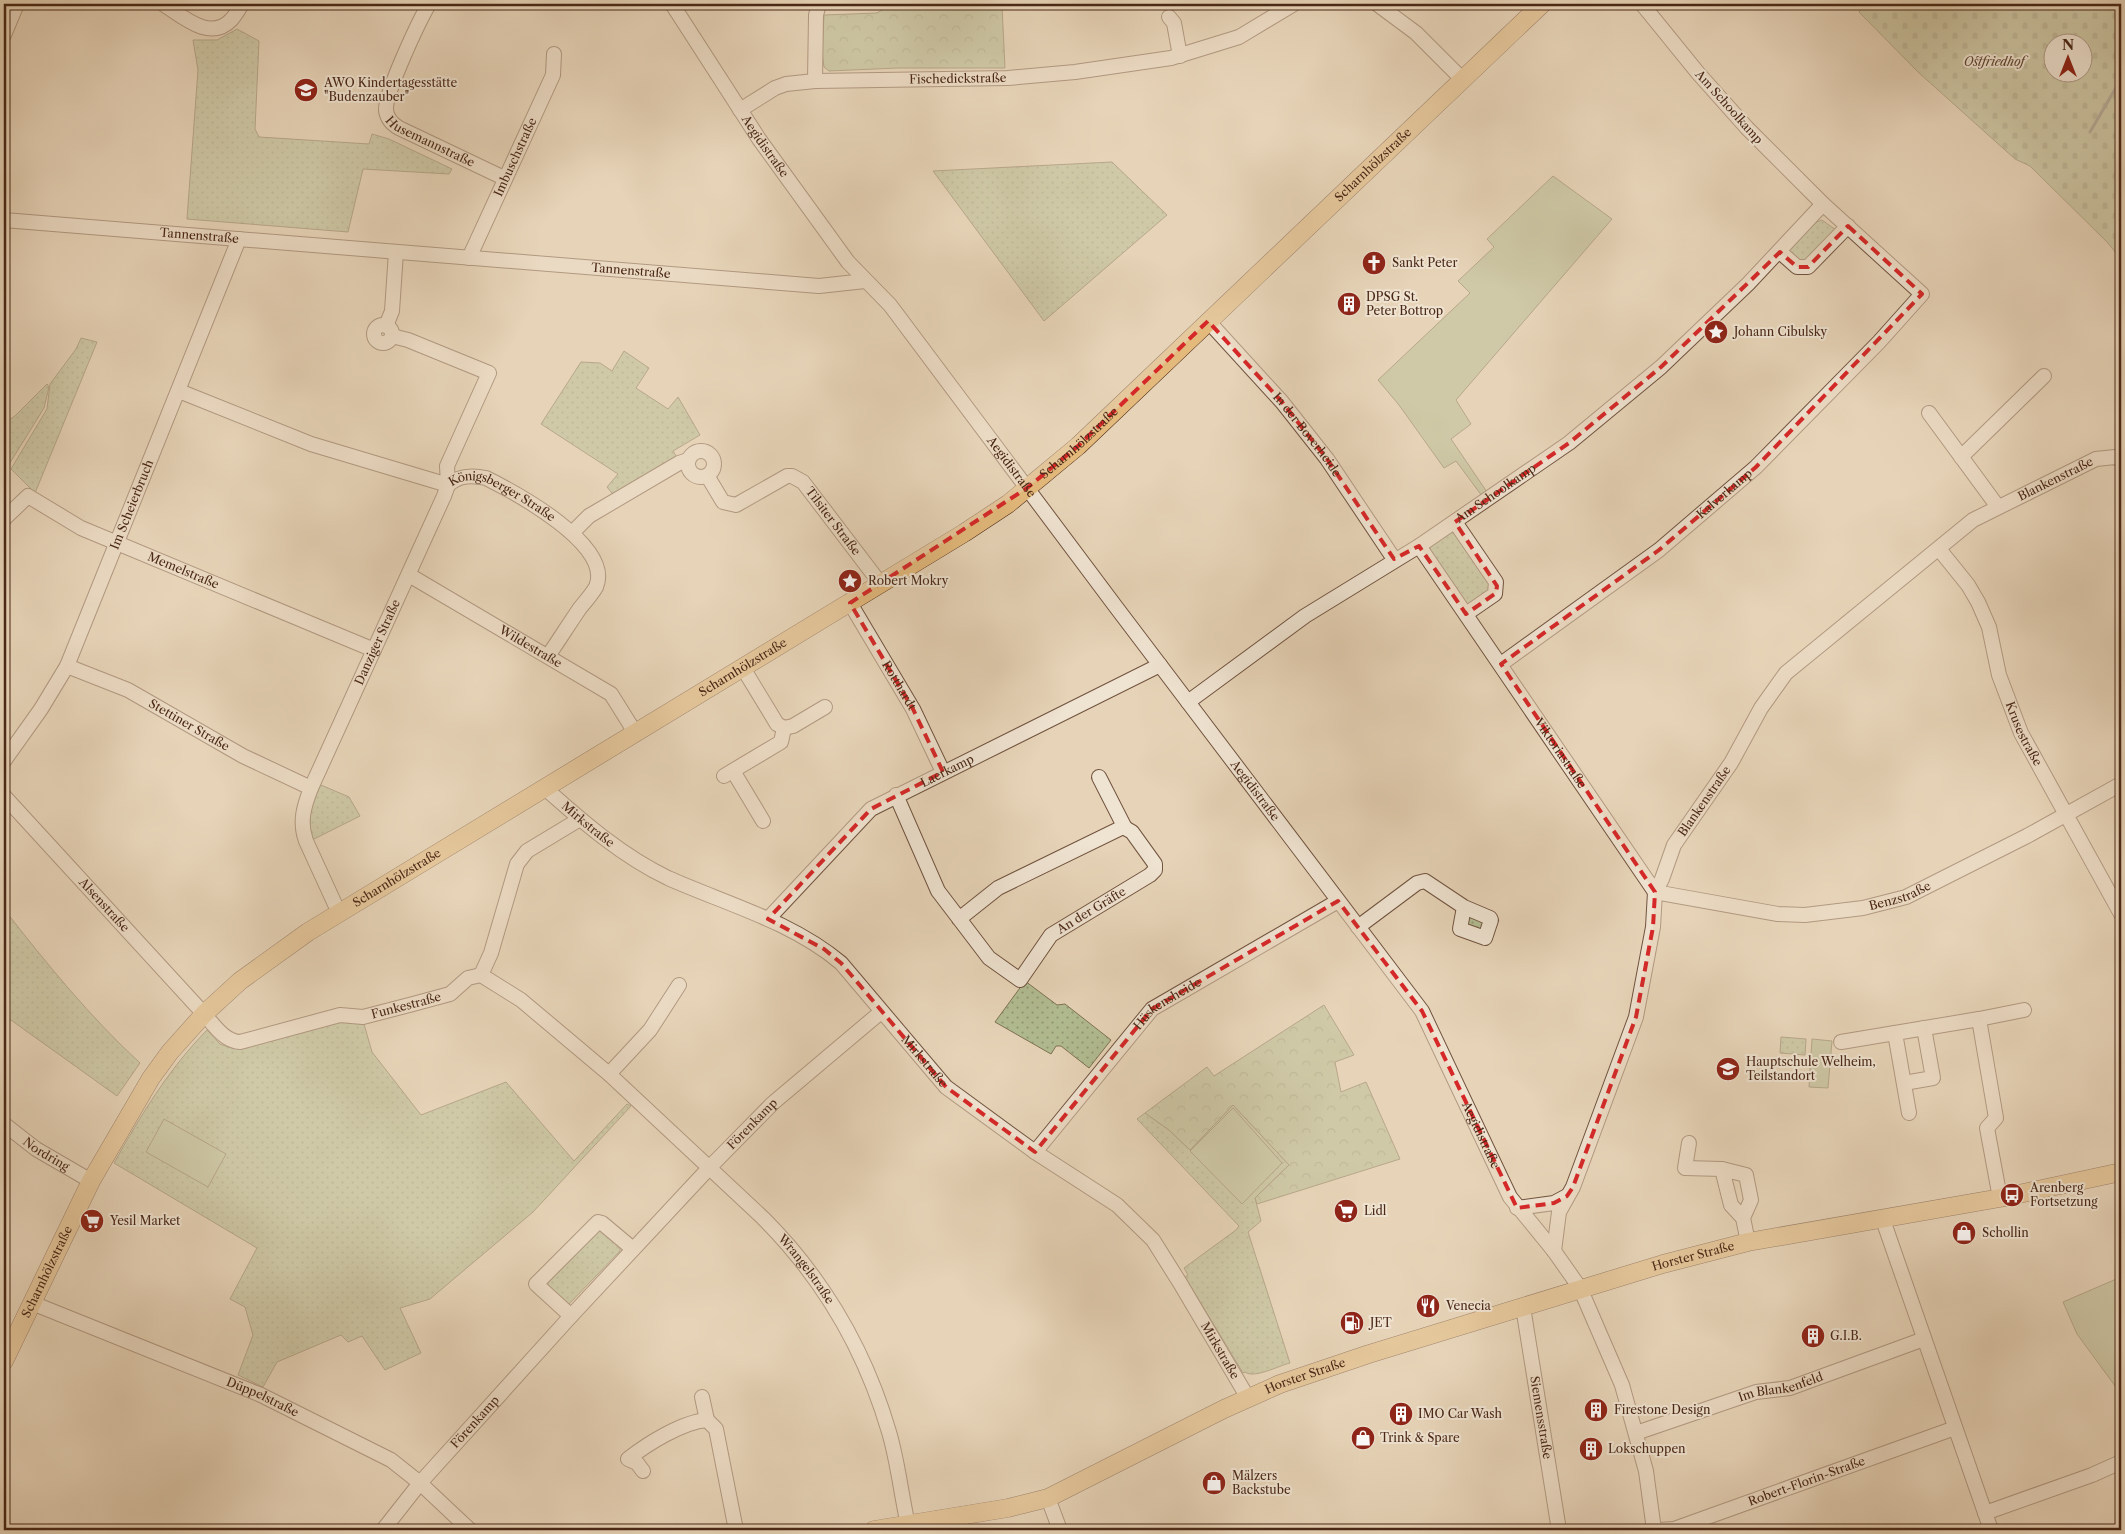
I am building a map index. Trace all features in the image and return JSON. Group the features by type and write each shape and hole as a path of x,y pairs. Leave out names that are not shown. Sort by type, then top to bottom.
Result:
{"main road":[{"name":"Scharnhölzstraße","path":"4,1361 91,1181 151,1078 170,1052 204,1014 240,982 285,948 339,913 636,734 964,533 1008,504 1078,446 1542,4"},
{"name":"Horster Straße","path":"874,1530 1008,1508 1048,1498 1248,1398 1339,1364 1580,1288 1663,1264 1748,1242 2000,1198 2121,1172"}],"street":[{"path":"4,35 18,4"},
{"path":"163,4 199,27 215,28 231,20 242,4"},
{"name":"Husemannstraße","path":"428,4 404,56 386,105 389,120 399,128 504,178"},
{"name":"Aegidistraße","path":"672,4 759,139 843,255 865,281 890,305 1422,1011 1510,1197 1517,1208 1554,1251 1580,1288 1622,1385 1646,1471 1654,1530"},
{"path":"815,82 816,15 819,4"},
{"name":"Fischedickstraße","path":"740,110 775,88 786,84 1008,78 1075,72 1180,56 1239,37 1294,4"},
{"path":"1377,4 1416,33 1462,79"},
{"name":"Am Schoolkamp","path":"1642,4 1746,128 1824,204 1922,294"},
{"path":"1169,17 1174,24 1180,56"},
{"name":"Imbuschstraße","path":"469,258 504,178 553,75 554,54"},
{"name":"Am Schoolkamp","path":"1188,702 1305,616 1394,559 1419,546 1569,443 1646,380 1780,252 1824,204"},
{"name":"Tannenstraße","path":"4,220 819,286 865,281"},
{"path":"1780,252 1797,267 1808,267 1848,226"},
{"name":"Im Scheierbruch","path":"4,761 41,710 67,666 239,239"},
{"name":"Danziger Straße","path":"339,913 302,832 303,810 311,788 409,575 448,485 447,466 489,373 389,331 396,252"},
{"name":"Kalverkamp","path":"1501,664 1659,550 1756,467 1879,342 1922,294"},
{"name":"In der Boverheide","path":"1208,321 1282,402 1327,459 1394,559"},
{"path":"1961,457 2044,376"},
{"name":"Königsberger Straße","path":"179,391 311,444 448,485 458,478 478,476 486,478 547,514 573,532 597,570 596,586 548,656"},
{"path":"1929,413 1998,507"},
{"path":"573,532 589,516 679,463 688,460 700,451 710,454 715,463 714,469 708,477 703,478 693,475 688,466 688,460"},
{"name":"Blankenstraße","path":"1554,1251 1559,1212 1573,1187 1636,1017 1653,927 1655,892 1662,879 1674,845 1731,763 1761,708 1786,672 1973,520 2096,459 2118,458"},
{"name":"Tilsiter Straße","path":"708,477 723,502 736,505 787,476 798,478 838,526 880,583"},
{"name":"Memelstraße","path":"4,519 28,496 80,528 374,650"},
{"path":"1455,522 1497,586 1495,594 1466,614"},
{"name":"Viktoriastraße","path":"1419,546 1655,892"},
{"name":"Krusestraße","path":"1939,549 1968,585 1978,602 1989,627 1999,675 2021,733 2064,814 2121,914"},
{"name":"Wildestraße","path":"409,575 611,694 636,734"},
{"name":"Rotthardt","path":"850,602 913,710 943,772"},
{"name":"Laerkamp","path":"768,919 871,809 1160,664"},
{"name":"Stettiner Straße","path":"67,666 127,690 243,756 311,788"},
{"path":"743,668 777,724 784,728 792,726 825,707"},
{"path":"764,821 728,774 781,742 784,728"},
{"name":"An der Gräfte","path":"896,795 938,891 989,958 1020,980 1051,935 1153,873 1155,867 1154,860 1132,832 1125,828 1099,776"},
{"name":"Benzstraße","path":"1655,892 1778,914 1806,915 1863,908 1906,897 2027,836 2121,784"},
{"name":"Mirkstraße","path":"546,789 580,819 635,860 667,877 768,919 824,949 841,963 946,1087 1035,1152 1117,1205 1152,1240 1180,1283 1248,1398"},
{"name":"Alsenstraße","path":"4,796 204,1014"},
{"path":"481,975 491,953 520,857 580,819"},
{"path":"959,919 998,888 1117,830 1125,828"},
{"path":"1358,927 1422,881 1430,883 1464,907"},
{"name":"Hüskensheide","path":"1035,1152 1152,1009 1338,901"},
{"name":"Funkestraße","path":"204,1014 232,1042 240,1042 340,1016 362,1018 450,994 468,978 481,975"},
{"name":"Wrangelstraße","path":"481,975 521,1000 609,1074 710,1167 787,1242 831,1300 859,1351 890,1434 908,1525"},
{"path":"609,1074 650,1030 680,985"},
{"path":"1841,1042 2024,1010"},
{"name":"Förenkamp","path":"383,1530 420,1483 571,1316 710,1167 773,1103 881,1012"},
{"path":"1979,1019 1996,1118 1987,1128 2000,1198"},
{"path":"1904,1083 1933,1078 1924,1028"},
{"path":"1895,1033 1909,1113"},
{"name":"Nordring","path":"4,1124 36,1148 91,1181"},
{"name":"Horster Straße","path":"1689,1143 1685,1168 1722,1169 1746,1175 1750,1200 1743,1218"},
{"name":"Horster Straße","path":"1722,1169 1731,1205 1743,1218 1748,1242"},
{"path":"1517,1208 1554,1203 1567,1196"},
{"path":"1882,1220 1991,1530"},
{"path":"571,1316 536,1284 598,1222 602,1222 633,1249"},
{"name":"Düppelstraße","path":"32,1303 262,1395 391,1460 420,1483 470,1530"},
{"name":"Siemensstraße","path":"1523,1307 1559,1530"},
{"name":"Im Blankenfeld","path":"1636,1433 1756,1392 1790,1388 1924,1339"},
{"path":"702,1397 708,1420 716,1429 736,1530"},
{"path":"643,1471 637,1463 628,1459 649,1442 696,1422 708,1420"},
{"name":"Robert-Florin-Straße","path":"1659,1530 1674,1528 1955,1428"},
{"path":"1985,1513 2092,1475 2121,1462"},
{"path":"1048,1498 1060,1530"}],"highlighted area":[{"path":"1848,226 1922,294 1756,467 1659,550 1501,664 1655,892 1653,927 1636,1017 1573,1187 1567,1196 1554,1203 1517,1208 1422,1011 1338,901 1152,1009 1035,1152 946,1087 841,963 824,949 768,919 871,809 943,772 913,709 850,603 1027,488 1078,446 1208,321 1282,402 1327,459 1394,559 1419,546 1466,614 1496,593 1497,586 1455,522 1569,443 1661,367 1780,252 1797,267 1808,267"}],"green space":[{"path":"892,4 1060,4 1002,7 1005,68 898,68 829,71 824,67 822,53 824,15 877,13"},
{"name":"Ostfriedhof","path":"1866,4 2121,4 2121,259 2107,242 2030,166 2015,159 1918,72 1859,12"},
{"path":"237,29 259,41 255,129 259,137 369,144 372,134 389,139 452,169 449,174 363,169 348,232 187,219 198,70 193,40 217,40"},
{"path":"1112,162 1167,215 1044,321 933,171"},
{"path":"1553,176 1612,219 1456,400 1471,424 1451,439 1487,492 1482,496 1456,461 1444,468 1399,405 1378,380 1470,293 1458,281 1494,247 1487,239"},
{"path":"1822,220 1836,230 1802,263 1788,253 1814,223"},
{"path":"81,338 97,342 35,493 11,469 47,409 50,384 76,349"},
{"path":"624,351 649,368 636,388 668,409 678,397 700,435 673,451 678,459 615,497 607,487 618,474 541,424 581,362 600,363 612,371"},
{"path":"47,384 49,387 44,408 8,466 4,462 4,424 16,415"},
{"path":"1450,532 1456,533 1493,588 1470,604 1467,604 1430,551 1430,546"},
{"path":"321,785 349,797 360,816 312,840 311,812 314,799"},
{"path":"4,909 69,989 140,1063 117,1096 4,1015"},
{"path":"1471,917 1483,922 1481,930 1469,929 1466,920"},
{"path":"1025,981 1057,1005 1065,1004 1111,1040 1089,1068 1061,1046 1056,1046 1051,1054 995,1022"},
{"path":"1324,1005 1354,1055 1335,1062 1341,1092 1366,1082 1400,1159 1257,1204 1255,1198 1289,1165 1233,1105 1190,1150 1169,1130 1145,1113 1207,1067 1214,1076"},
{"path":"338,1022 364,1024 372,1052 421,1115 506,1082 574,1161 627,1104 631,1106 533,1212 430,1299 400,1308 421,1353 385,1370 362,1336 348,1342 341,1335 277,1362 263,1387 238,1375 253,1335 245,1307 230,1299 257,1248 114,1163 156,1094 180,1061 207,1030 220,1044 234,1049"},
{"path":"1781,1037 1806,1039 1805,1055 1780,1053"},
{"path":"1812,1039 1832,1041 1828,1088 1809,1087"},
{"path":"1233,1105 1289,1165 1255,1198 1261,1221 1248,1232 1290,1363 1254,1374 1243,1373 1185,1277 1188,1275 1184,1268 1239,1226 1137,1119 1145,1113 1169,1130 1190,1150"},
{"path":"1233,1108 1282,1163 1242,1204 1190,1151"},
{"path":"164,1119 226,1154 208,1187 146,1152"},
{"path":"601,1229 620,1247 620,1251 568,1305 548,1288 548,1283 597,1230"},
{"path":"2121,1277 2121,1394 2077,1334 2063,1302"}],"waterway":[{"path":"2090,132 2121,79"}],"place":[{"name":"AWO Kindertagesstätte \"Budenzauber\"","path":"306,90"},
{"name":"Sankt Peter","path":"1374,263"},
{"name":"DPSG St. Peter Bottrop","path":"1349,304"},
{"name":"Johann Cibulsky","path":"1716,332"},
{"name":"Robert Mokry","path":"850,581"},
{"name":"Hauptschule Welheim, Teilstandort","path":"1728,1069"},
{"name":"Arenberg Fortsetzung","path":"2012,1195"},
{"name":"Lidl","path":"1346,1211"},
{"name":"Yesil Market","path":"92,1221"},
{"name":"Schollin","path":"1964,1233"},
{"name":"Venecia","path":"1428,1306"},
{"name":"JET","path":"1352,1323"},
{"name":"G.I.B.","path":"1813,1336"},
{"name":"Firestone Design","path":"1596,1410"},
{"name":"IMO Car Wash","path":"1401,1414"},
{"name":"Trink & Spare","path":"1363,1438"},
{"name":"Lokschuppen","path":"1591,1449"},
{"name":"Mälzers Backstube","path":"1214,1483"}]}
